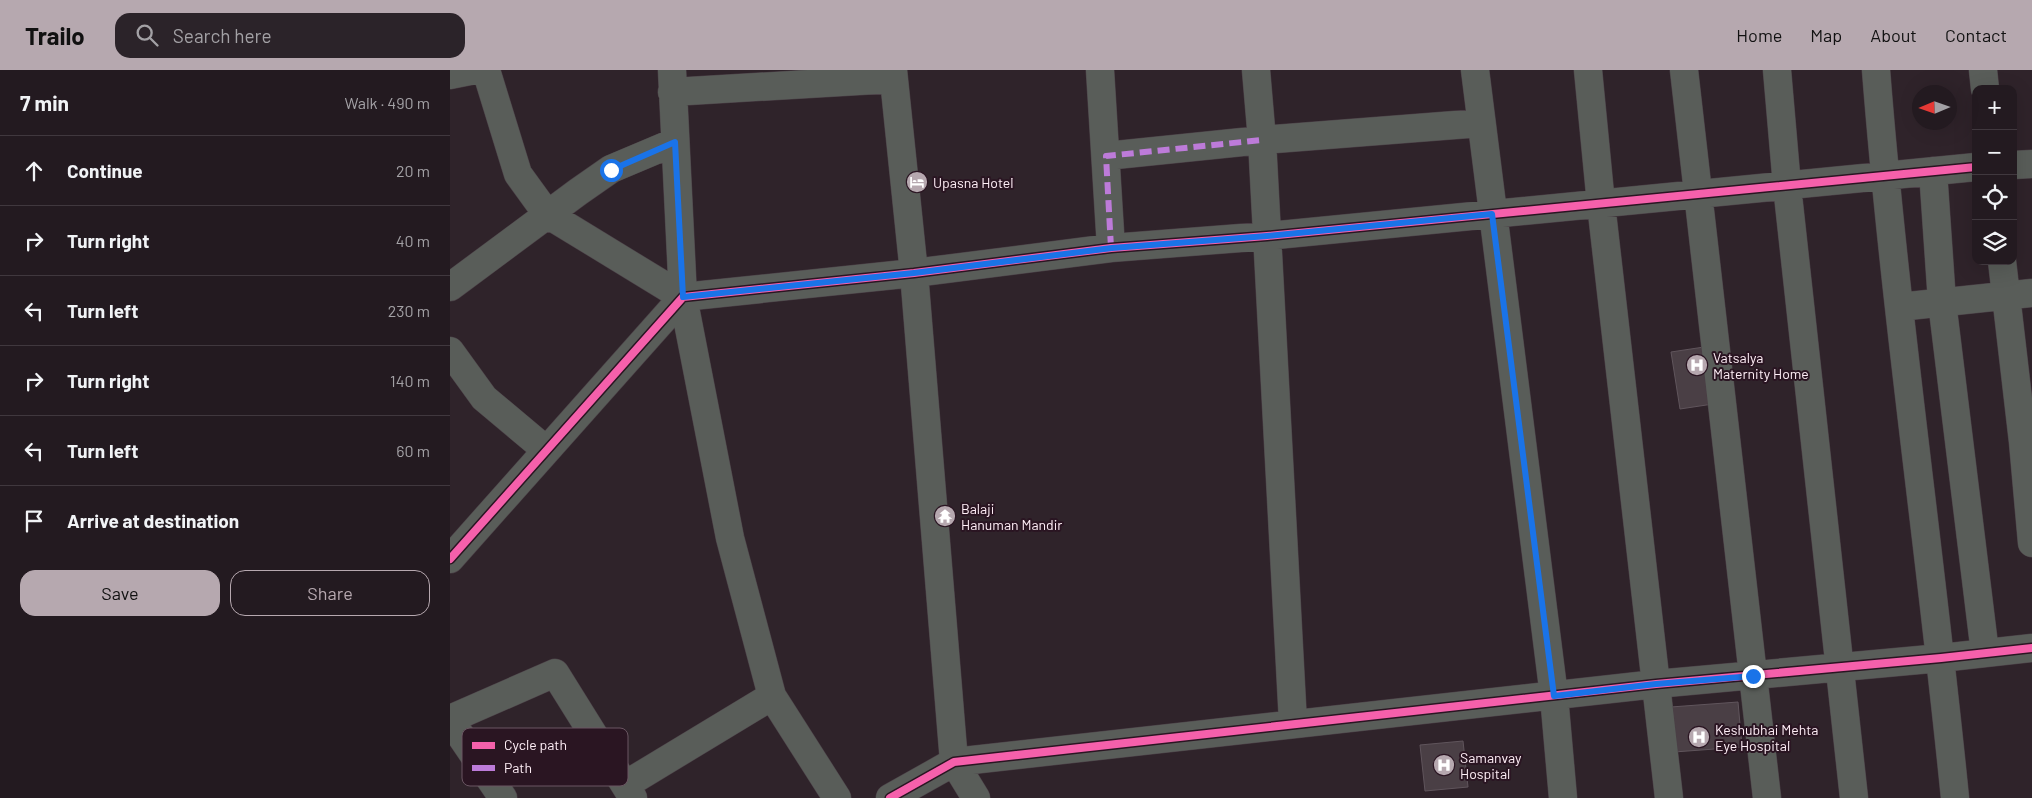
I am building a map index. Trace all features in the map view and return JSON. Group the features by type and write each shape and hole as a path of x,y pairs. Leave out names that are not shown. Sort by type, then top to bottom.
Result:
{"street":[{"path":"450,75 475,70"},
{"path":"486,70 518,174 547,214 683,297 914,273 1112,248 1267,236 1972,167"},
{"path":"1100,70 1112,248"},
{"path":"1256,70 1262,140 1293,723"},
{"path":"1476,70 1492,214 1554,696 1563,798"},
{"path":"1588,70 1669,798"},
{"path":"1684,70 1767,798"},
{"path":"1777,70 1787,186 1854,798"},
{"path":"1876,70 1899,307 1941,658 1955,798"},
{"path":"1983,70 1985,85"},
{"path":"837,798 772,696 730,538 683,297 672,81 893,74 914,273 954,762 976,798"},
{"path":"1106,156 1262,140 1481,122"},
{"path":"450,287 547,214 611,170 675,142"},
{"path":"2017,165 2032,164"},
{"path":"1933,171 1942,302 1985,653"},
{"path":"2004,265 2019,295 2032,543"},
{"path":"1899,307 2019,295"},
{"path":"450,559 683,297"},
{"path":"450,351 484,398 546,450"},
{"path":"890,798 954,762 1656,684 2032,648"},
{"path":"462,738 450,720 555,674 589,728"},
{"path":"629,792 772,696"},
{"path":"495,786 503,798"}],"building":[{"path":"1704,347 1713,404 1680,409 1671,352"},
{"path":"1738,702 1742,747 1674,752 1671,707"},
{"path":"1463,741 1468,787 1425,791 1420,745"}],"marked path":[{"path":"1111,248 1106,156 1262,140"}],"cycle path":[{"path":"450,559 683,297 914,273 1111,248 1267,236 1972,167"},
{"path":"890,798 954,762 1656,684 2032,648"}],"place":[{"name":"Upasna Hotel","path":"917,182"},
{"name":"Vatsalya Maternity Home","path":"1697,365"},
{"name":"Balaji Hanuman Mandir","path":"945,516"},
{"name":"Keshubhai Mehta Eye Hospital","path":"1699,737"},
{"name":"Samanvay Hospital","path":"1444,765"}],"route":[{"path":"611,170 675,142 683,297 914,273 1112,248 1267,236 1492,214 1554,696 1656,684 1753,676"}]}
